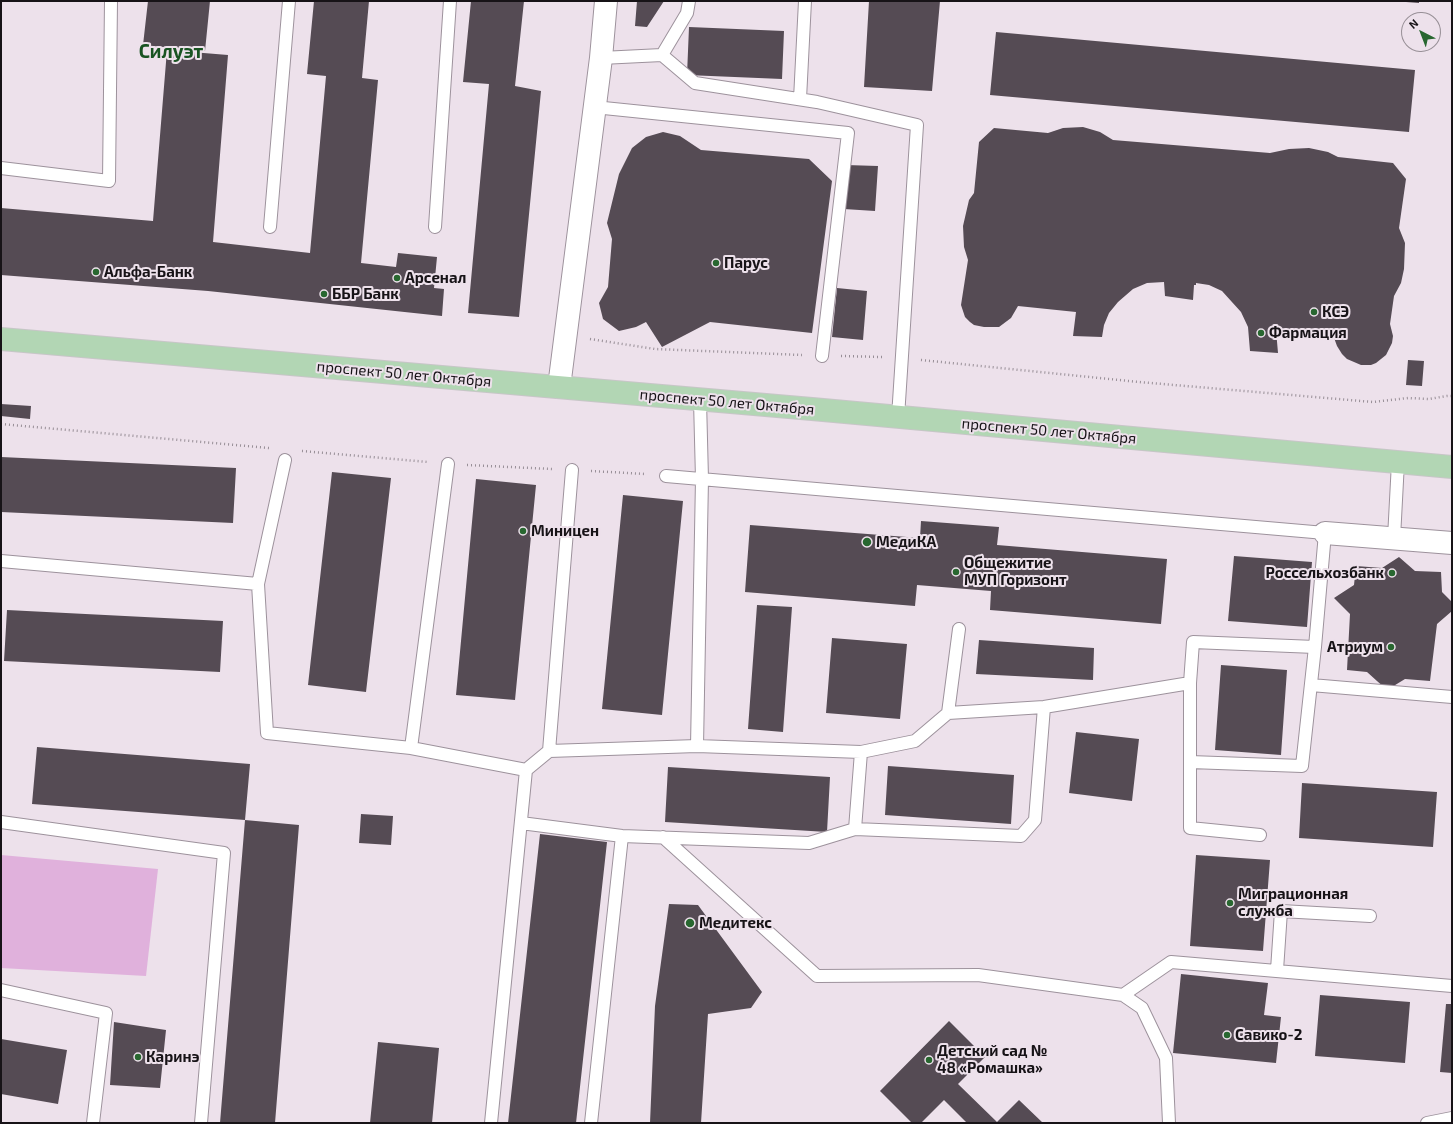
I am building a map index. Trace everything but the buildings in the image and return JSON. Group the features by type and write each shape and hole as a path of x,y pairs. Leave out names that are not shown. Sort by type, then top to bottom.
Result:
{"main road":[{"name":"проспект 50 лет Октября","path":"1,339 559,387 1452,467"}],"street":[{"path":"559,387 601,58 606,1"},
{"path":"1325,533 1452,543"}],"lane":[{"path":"1,168 109,181 111,1"},
{"path":"270,227 289,1"},
{"path":"435,227 450,1"},
{"path":"662,55 687,13 688,1"},
{"path":"800,99 805,1"},
{"path":"601,58 662,55 695,83 817,102 917,125 898,417"},
{"path":"594,108 848,133 822,356"},
{"path":"697,746 702,478 700,400"},
{"path":"285,460 258,584 268,733 411,748 526,770"},
{"path":"1394,538 1398,462"},
{"path":"411,748 448,464"},
{"path":"549,751 572,470"},
{"path":"666,476 1325,533 1315,647 1302,766 1190,762"},
{"path":"1,561 258,584"},
{"path":"948,713 959,628"},
{"path":"1260,835 1190,828 1190,683 1193,642 1315,647"},
{"path":"491,1123 526,770 549,751 697,746 861,752 915,741 948,713 1044,707 1190,683"},
{"path":"1311,686 1452,697"},
{"path":"520,823 622,836 809,843 855,829 1021,836 1035,820 1044,707"},
{"path":"855,829 861,752"},
{"path":"1,822 224,854 201,1123"},
{"path":"591,1123 622,836"},
{"path":"663,837 817,976 978,975 1123,995 1142,1008 1166,1058 1169,1123"},
{"path":"1277,970 1281,911 1370,916"},
{"path":"1123,995 1171,962 1452,986"},
{"path":"1,990 106,1013 93,1123"},
{"path":"1427,1123 1452,1118"}],"path":[{"path":"565,335 655,349 902,358 1131,381 1374,402 1408,398 1429,399 1452,396"},
{"path":"1408,398 1417,399"},
{"path":"1,424 273,448"},
{"path":"296,450 448,464 666,476"}],"shaded area":[{"path":"1,855 158,869 146,976 1,968"}],"place":[{"name":"Парус","path":"716,263"},
{"name":"Альфа-Банк","path":"96,272"},
{"name":"Арсенал","path":"397,278"},
{"name":"ББР Банк","path":"324,294"},
{"name":"КСЭ","path":"1314,312"},
{"name":"Фармация","path":"1261,333"},
{"name":"Миницен","path":"523,531"},
{"name":"МедиКА","path":"867,542"},
{"name":"Общежитие МУП Горизонт","path":"956,572"},
{"name":"Россельхозбанк","path":"1392,573"},
{"name":"Атриум","path":"1391,647"},
{"name":"Миграционная служба","path":"1230,903"},
{"name":"Медитекс","path":"690,923"},
{"name":"Савико-2","path":"1227,1035"},
{"name":"Каринэ","path":"138,1057"},
{"name":"Детский сад № 48 «Ромашка»","path":"929,1060"}],"district":[{"name":"Силуэт","path":"171,52"}]}
